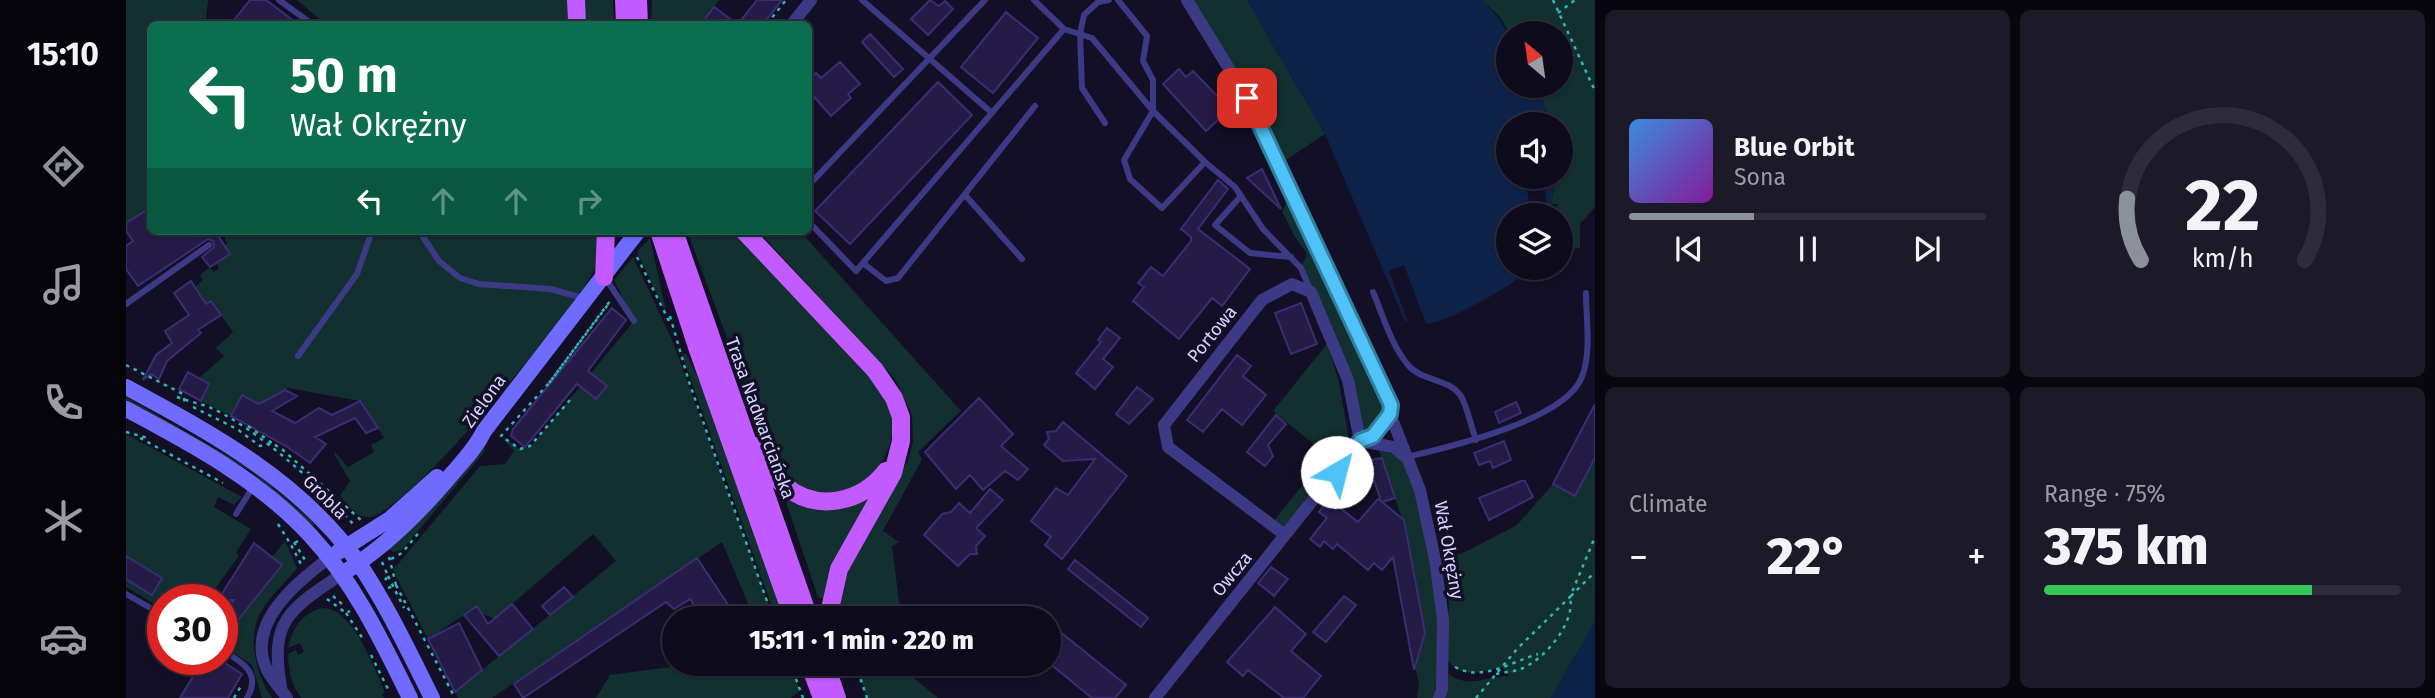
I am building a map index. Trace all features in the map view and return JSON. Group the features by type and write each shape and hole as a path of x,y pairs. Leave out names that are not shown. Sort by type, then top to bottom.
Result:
{"main road":[{"path":"576,0 577,21"},
{"path":"624,0 625,21"},
{"path":"638,0 639,21"},
{"path":"604,277 606,235"},
{"name":"Zielona","path":"342,574 385,545 429,501 476,446 484,431 635,235"},
{"name":"Trasa Nadwarciańska","path":"661,235 729,394 805,606"},
{"name":"Trasa Nadwarciańska","path":"675,235 682,281 789,606"},
{"path":"748,235 886,384 901,417 901,441 893,473 839,569 831,606"},
{"name":"Grobla","path":"126,387 253,460 304,500 359,564 394,622 432,698"},
{"path":"729,394 770,470 782,484 803,497 829,502 856,496 873,486 896,461"},
{"name":"Grobla","path":"126,410 301,526 342,574 370,620 410,698"},
{"path":"329,558 410,503 484,431"},
{"path":"814,676 822,698"},
{"path":"831,676 837,698"}],"street":[{"path":"794,21 811,0"},
{"name":"Wał Okrężny","path":"1187,0 1258,116 1388,395 1390,414 1420,489 1435,559 1443,620 1442,689 1439,698"},
{"name":"Portowa","path":"1286,535 1168,447 1164,425 1262,300 1292,284 1311,292"},
{"path":"1311,292 1348,380 1360,441"},
{"path":"1360,441 1373,436 1390,414"},
{"path":"1360,441 1393,447 1407,457"},
{"name":"Owcza","path":"1155,698 1360,441"},
{"path":"285,694 267,670 263,653 268,619 287,594 329,558"},
{"path":"285,694 276,643 282,628 303,601 342,574"}],"lane":[{"path":"279,0 308,21"},
{"path":"862,0 992,113"},
{"path":"812,182 985,0"},
{"path":"1034,0 1064,29 1092,38 1153,111 1235,187 1263,229 1301,268 1311,292"},
{"path":"1105,123 1082,88 1080,34 1084,15 1098,2 1109,0"},
{"path":"1118,0 1147,36 1143,61 1153,80 1153,111 1124,160 1130,179 1162,208 1205,162"},
{"path":"812,225 856,271 1064,29"},
{"path":"863,263 886,281 898,278 1035,106"},
{"path":"965,195 1022,259"},
{"path":"1241,196 1216,225 1250,253 1291,257"},
{"path":"298,356 357,274 371,235"},
{"path":"422,235 439,261 460,278 487,285 551,289 587,299"},
{"path":"126,304 209,245"},
{"path":"604,277 617,292 634,321"},
{"path":"1373,292 1398,351 1409,367 1424,377 1450,386 1461,397 1476,440"},
{"path":"1407,457 1476,440 1532,417 1559,402 1575,388 1584,372 1586,293"},
{"path":"236,514 250,491"},
{"path":"126,594 147,606"},
{"path":"238,660 250,671 254,683 247,698"}],"path":[{"path":"769,21 786,0"},
{"path":"1553,0 1595,91"},
{"path":"1558,13 1575,0"},
{"path":"635,251 672,326"},
{"path":"570,400 530,446 520,449 500,436 549,383 617,292"},
{"path":"680,355 769,606"},
{"path":"126,371 156,387"},
{"path":"166,393 208,407 240,424 321,489 342,512"},
{"path":"126,426 134,429 138,436"},
{"path":"248,426 272,443"},
{"path":"126,432 250,491"},
{"path":"291,545 276,518 306,561"},
{"path":"1496,674 1521,669 1562,634 1572,607 1570,597 1595,537"},
{"path":"1476,698 1502,666 1595,572"},
{"path":"397,585 455,698"},
{"path":"320,603 329,601"},
{"path":"346,613 366,644"},
{"path":"370,653 393,698"},
{"path":"1443,654 1450,663 1466,672 1478,673 1542,653"},
{"path":"234,698 246,676"},
{"path":"795,676 803,698"},
{"path":"859,676 867,698"}],"green space":[{"path":"126,0 208,0 207,21 147,21 147,210 126,223"},
{"path":"297,0 567,0 567,21 322,21"},
{"path":"583,0 613,0 614,21 584,21"},
{"path":"652,0 719,0 702,21 651,21"},
{"path":"1192,0 1247,0 1325,134 1286,160"},
{"path":"1482,0 1595,0 1595,207 1580,224 1580,248 1573,249 1573,203 1551,203 1554,189 1573,189 1573,112 1547,112 1541,98 1573,98 1573,21 1502,21"},
{"path":"1291,195 1334,289 1384,410 1383,417 1360,441 1348,380 1301,268 1307,254 1282,211"},
{"path":"224,235 598,235 593,272 551,332 486,411 417,484 389,507 369,517 361,516 340,496 350,481 334,454 335,452 348,467 374,452 371,445 384,438 360,401 288,388 266,400 263,406 242,395 231,416 201,401 209,384 199,378 224,356 216,348 233,332 211,301 206,304 195,287 203,280 200,275 210,267 214,272 219,268 216,263 230,254 225,246 227,244"},
{"path":"688,235 737,235 871,376 886,397 892,418 891,439 884,458 872,475 855,487 837,494 817,494 797,486 788,478 768,447"},
{"path":"762,235 804,235 961,411 918,452 922,459 883,531 899,542 892,546 900,606 840,606 853,558 908,461 913,442 912,415 895,379"},
{"path":"650,238 667,315 637,252"},
{"path":"633,257 672,340 770,606 749,606 722,542 492,698 458,698 455,692 616,561 593,534 495,619 482,614 476,607 428,639 393,570 480,466 505,464 514,451 501,436 520,449 531,446 634,321 614,280"},
{"path":"1327,344 1338,378 1351,449 1335,467 1325,457 1326,454 1273,411"},
{"path":"686,353 703,388 781,606 772,606 682,355"},
{"path":"126,397 254,471 315,524 313,526 252,472 126,401"},
{"path":"126,434 242,497 234,505 218,497 214,507 251,529 236,553 239,556 218,584 158,584 162,578 126,556"},
{"path":"483,443 485,451 402,550 394,552 388,549"},
{"path":"1379,450 1402,457 1420,490 1440,618 1437,681 1433,698 1417,698 1419,684 1415,667 1425,633 1405,528"},
{"path":"1595,458 1595,622 1551,698 1444,698 1449,674 1464,681 1509,676 1502,667 1470,672 1456,669 1450,664 1446,656 1449,604 1442,560 1465,552 1517,525 1553,484 1575,496"},
{"path":"1306,481 1318,491 1283,532 1272,523"},
{"path":"783,493 874,493 824,599 818,597"},
{"path":"285,541 297,568 262,610 257,620 255,655 261,678 272,698 262,698 252,665 238,656 238,620 282,566 272,557"},
{"path":"126,579 147,592 147,599 126,587"},
{"path":"315,610 333,610 353,628 375,669 385,692 382,694 384,698 301,698 291,677 288,654 296,650 298,655 304,652 300,643 288,648 299,623"},
{"path":"662,668 662,676 795,676 800,691 791,698 596,698 610,675"},
{"path":"859,676 911,676 938,698 867,698"}],"water":[{"path":"1247,0 1482,0 1500,21 1496,21 1496,98 1541,98 1547,112 1496,112 1496,189 1554,189 1551,203 1496,203 1496,280 1516,280 1485,300 1442,320 1426,324 1405,321 1325,134"},
{"path":"1595,622 1595,698 1551,698"}],"pier":[{"path":"1527,189 1545,189 1547,203 1529,203"},
{"path":"1404,265 1427,326 1409,325 1389,271"}],"building":[{"path":"250,0 266,0 294,21 233,21"},
{"path":"757,0 782,0 765,21 740,21"},
{"path":"930,0 939,6 945,1 953,9 928,35 911,19"},
{"path":"714,7 733,21 703,21"},
{"path":"1006,12 1038,38 993,93 961,67"},
{"path":"870,34 903,69 894,77 862,42"},
{"path":"840,62 860,84 848,94 851,98 831,116 812,95 812,77 816,73 821,78"},
{"path":"1179,69 1186,77 1193,71 1230,109 1206,131 1163,84"},
{"path":"938,82 972,115 850,244 815,211"},
{"path":"1262,169 1281,209 1247,178"},
{"path":"1218,180 1228,189 1198,229 1250,269 1222,306 1212,298 1179,339 1133,301 1144,287 1138,283 1151,267 1163,276 1191,241 1191,237 1181,229"},
{"path":"147,210 147,235 218,235 230,254 210,267 202,257 214,247 213,241 208,239 138,286 126,269 126,246 133,241 126,231 126,223"},
{"path":"191,281 206,304 211,301 221,315 198,330 201,333 167,361 159,379 151,374 143,380 156,355 172,343 165,331 189,315 174,293"},
{"path":"1301,303 1317,344 1291,354 1275,313"},
{"path":"612,308 626,320 588,371 607,386 596,399 577,384 525,447 511,436 513,429"},
{"path":"1107,328 1120,338 1103,359 1113,367 1095,389 1076,373 1101,342 1098,340"},
{"path":"1237,355 1251,366 1243,376 1266,395 1242,425 1222,409 1203,432 1187,420"},
{"path":"188,372 209,384 201,401 179,389"},
{"path":"1137,387 1153,399 1129,424 1116,414"},
{"path":"285,390 297,396 272,411 295,423 319,408 332,415 360,401 378,428 366,433 355,418 315,437 326,444 310,463 286,446 231,416 242,395 259,404"},
{"path":"979,398 1013,434 1001,446 1028,469 1018,480 1005,471 983,490 970,475 956,489 925,452"},
{"path":"1516,402 1521,413 1499,423 1495,412"},
{"path":"1595,404 1595,458 1575,496 1553,484"},
{"path":"1276,415 1286,424 1268,445 1273,456 1265,466 1247,452"},
{"path":"1063,422 1127,476 1062,559 1045,545 1051,537 1031,521 1056,488 1068,495 1095,459 1063,461 1044,445 1049,439 1047,432 1056,431"},
{"path":"1504,441 1511,460 1493,468 1490,461 1479,465 1474,453"},
{"path":"1382,458 1395,498 1382,502 1404,520 1425,633 1414,670 1393,557 1382,570 1374,563 1368,570 1337,544 1333,549 1324,541 1320,547 1310,539 1327,518 1319,512 1329,499 1358,522 1378,499 1381,501 1370,468 1353,488 1344,481 1359,462"},
{"path":"1525,481 1533,497 1489,520 1479,498"},
{"path":"990,489 1003,500 976,528 985,536 976,546 977,554 970,554 958,566 924,535 942,514 951,512 959,503 970,513"},
{"path":"254,543 282,565 238,620 238,584 228,584"},
{"path":"126,556 162,578 158,584 147,584 147,592 126,579"},
{"path":"697,558 727,603 723,606 694,606 690,599 679,606 671,606 666,602 523,698 514,684"},
{"path":"1075,560 1148,618 1141,627 1068,569"},
{"path":"1271,567 1288,579 1274,596 1258,583"},
{"path":"564,587 573,597 550,615 542,606"},
{"path":"1344,596 1356,605 1326,642 1313,632"},
{"path":"512,604 533,629 499,656 464,615 477,606 488,624"},
{"path":"1275,607 1306,634 1291,651 1321,676 1303,698 1284,698 1248,670 1243,676 1227,662"},
{"path":"459,623 482,670 455,692 428,639"},
{"path":"1061,632 1126,685 1115,698 1092,698 1061,673"},
{"path":"238,671 242,674 228,698 180,698 194,675 238,675"}],"route":[{"path":"1247,98 1258,116 1391,405 1390,414 1373,436 1360,441 1337,472"}]}
